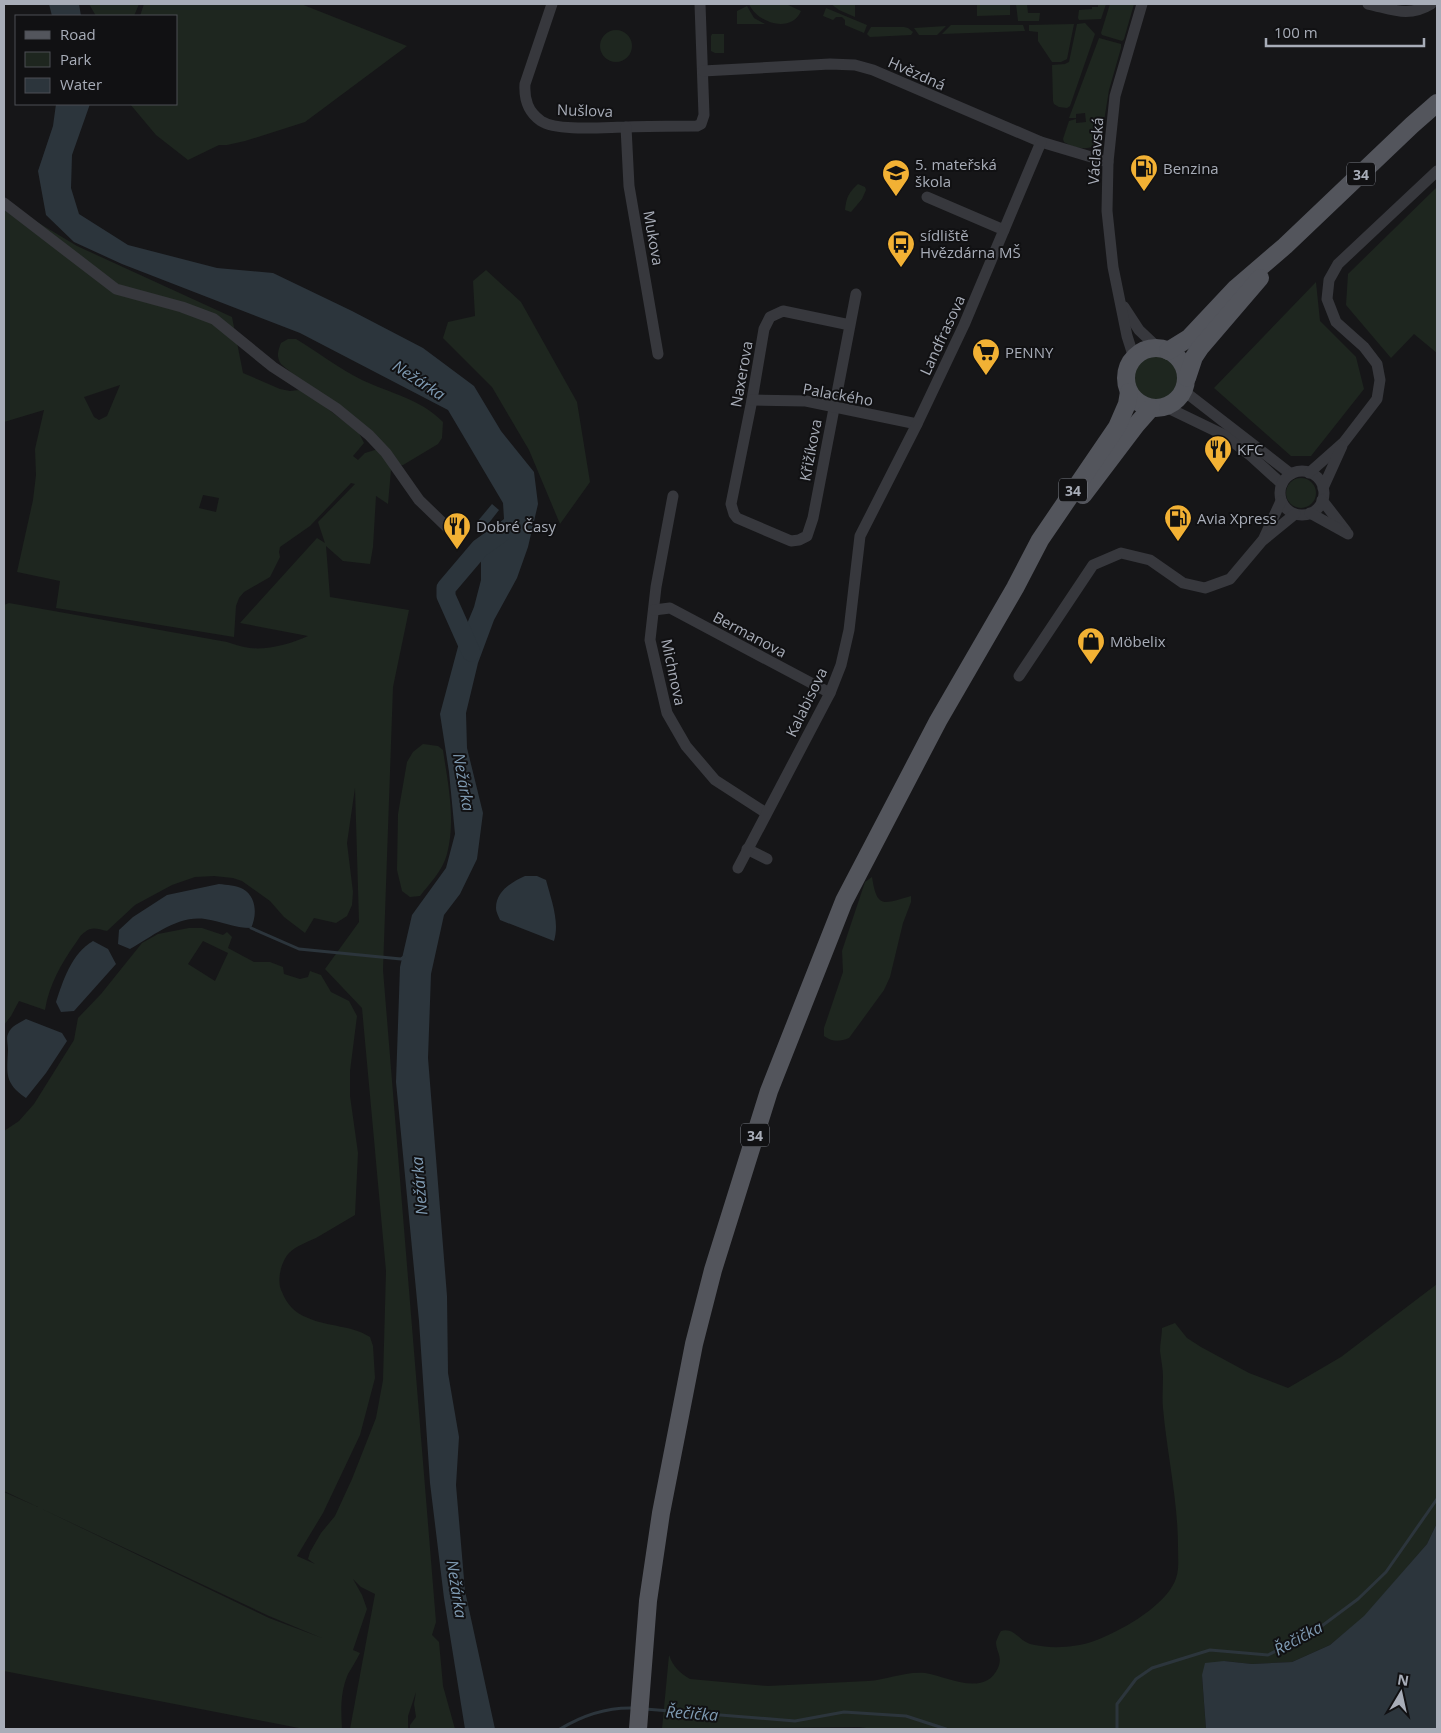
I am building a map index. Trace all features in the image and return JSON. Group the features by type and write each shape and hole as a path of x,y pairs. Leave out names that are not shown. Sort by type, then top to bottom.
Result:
{"main road":[{"name":"34","path":"1163,350 1189,338 1236,288 1286,246 1437,103"},
{"name":"34","path":"1185,384 1194,357 1200,348 1246,296 1286,246"},
{"path":"1147,350 1163,350 1180,360 1184,366 1185,384 1177,401 1158,408 1138,402 1129,392 1126,374 1134,358 1147,350"},
{"name":"34","path":"638,1729 650,1591 661,1513 694,1344 714,1270 769,1090 844,901 938,721 1015,588 1040,540 1117,428 1127,404 1129,392"},
{"name":"34","path":"1015,588 1114,454 1158,408"}],"street":[{"name":"Nušlova","path":"552,4 525,84 524,94 527,106 542,121 552,125 583,128 697,126 701,124 704,115 703,71"},
{"path":"700,4 703,71"},
{"name":"Václavská","path":"1134,358 1127,336 1113,267 1108,230 1108,162 1117,84 1142,4"},
{"path":"1368,4 1412,12 1430,4"},
{"name":"Hvězdná","path":"703,71 830,64 855,65 873,70 1040,142 1108,162"},
{"name":"Mukova","path":"626,127 629,186 658,354"},
{"name":"Landfrasova","path":"860,536 964,326 1040,142"},
{"path":"1309,473 1344,442 1377,399 1380,380 1377,364 1364,347 1336,322 1327,299 1329,280 1338,264 1437,171"},
{"path":"927,198 1004,230"},
{"path":"4,203 116,289 182,307 214,319 272,366 336,408 369,435 386,453 419,500 449,529"},
{"name":"Křižíkova","path":"737,518 791,541 807,536 813,518 856,294"},
{"name":"Václavská","path":"1122,304 1139,330 1163,350"},
{"name":"Naxerova","path":"737,518 731,504 764,329 770,317 783,310 850,325"},
{"path":"1185,384 1291,474"},
{"name":"Palackého","path":"752,400 806,401 917,424"},
{"path":"1158,408 1224,435 1252,456 1282,484"},
{"path":"1323,488 1315,476 1309,473 1303,471 1291,474 1282,484 1281,501 1287,509 1295,514 1310,513 1317,508 1322,500 1323,488 1344,442"},
{"name":"Michnova","path":"673,496 656,587 650,640 667,713 686,746 715,780 766,813"},
{"path":"1310,513 1348,534 1322,500"},
{"path":"1262,542 1281,501"},
{"path":"1019,676 1093,565 1122,553 1150,560 1183,583 1205,588 1230,579 1262,542 1295,514"},
{"name":"Kalabisova","path":"738,868 830,693 841,665 849,630 860,536"},
{"name":"Bermanova","path":"654,610 670,608 830,693"},
{"path":"747,849 767,859"}],"green space":[{"path":"89,4 139,4 134,15 95,15"},
{"path":"144,4 301,4 407,46 305,122 245,141 219,145 188,160 156,135 131,105 178,105 178,15 140,15"},
{"path":"749,4 786,4 801,11 790,22 774,23 766,21 759,16"},
{"path":"831,4 855,4 855,17 839,10"},
{"path":"977,4 1010,4 1010,15 977,16"},
{"path":"1016,4 1027,4 1028,13 1040,13 1039,21 1018,21"},
{"path":"1098,4 1106,4 1101,19 1079,20 1079,10 1092,9 1092,7 1098,7"},
{"path":"1110,4 1134,4 1122,41 1102,35 1101,33"},
{"path":"747,6 754,18 765,24 737,24 737,11"},
{"path":"826,8 867,25 864,33 845,25 845,20 842,17 836,17 833,20 823,16"},
{"path":"1085,23 1095,34 1070,106 1067,108 1059,107 1053,101 1052,65 1069,62 1077,24"},
{"path":"1074,24 1067,59 1061,62 1052,62 1038,41 1038,32 1029,31 1029,25"},
{"path":"951,25 1023,25 1025,31 942,34"},
{"path":"946,26 937,35 919,35 914,28"},
{"path":"871,27 904,27 913,32 911,35 870,37 867,34"},
{"path":"616,30 622,31 627,35 631,40 631,52 627,57 622,61 616,62 610,61 605,57 601,52 600,46 601,40 605,35 610,31"},
{"path":"712,34 724,34 724,53 711,51"},
{"path":"1099,38 1121,44 1121,48 1109,90 1101,140 1098,144 1089,148 1078,148 1064,142 1063,139 1069,121 1076,119 1076,123 1086,122 1085,113 1076,114 1076,118 1069,118"},
{"path":"858,184 865,187 866,190 862,199 851,212 845,210 848,196"},
{"path":"1437,187 1437,353 1414,334 1391,358 1346,305 1348,274"},
{"path":"4,202 77,246 232,317 243,373 280,389 306,392 359,433 364,443 353,456 358,460 365,453 378,449 388,461 391,470 388,504 376,496 370,564 343,561 326,546 330,597 409,610 393,687 383,970 436,1622 432,1635 439,1642 443,1686 455,1729 410,1729 410,1725 416,1717 414,1704 416,1692 408,1716 408,1729 350,1729 375,1594 361,1587 353,1579 367,1609 353,1650 360,1653 348,1674 342,1695 342,1729 304,1729 4,1671 4,1492 38,1507 4,1491 4,1131 19,1121 34,1104 74,1040 78,1018 101,994 142,943 158,934 189,928 202,928 223,935 227,932 232,937 228,948 254,962 270,962 283,967 284,974 300,979 308,977 310,971 321,975 331,992 349,1001 357,1016 350,1071 350,1096 358,1153 355,1215 289,1253 284,1261 279,1277 280,1288 284,1297 295,1311 316,1321 363,1333 370,1337 373,1346 375,1378 360,1435 323,1513 297,1556 315,1564 308,1559 310,1552 321,1533 335,1516 376,1418 383,1380 386,1271 362,1008 325,969 359,922 355,788 347,843 353,892 352,905 347,916 336,923 314,918 305,933 284,917 270,901 242,881 214,876 195,877 172,885 135,905 107,931 93,929 84,933 60,967 49,992 45,1010 19,1001 4,1025 4,605 9,603 227,642 250,648 272,647 294,642 308,636 240,623 317,538 325,543 318,522 355,484 351,483 310,526 280,547 280,557 270,577 244,592 239,598 236,606 234,637 56,608 60,581 17,572 33,500 36,475 35,449 44,410 4,422","holes":["120,385 107,416 99,420 94,417 84,397","203,495 219,498 216,512 199,508","203,941 228,953 215,981 188,964","40,1508 269,1616 322,1638 269,1618"]},
{"path":"486,270 521,302 577,402 590,482 560,524 529,450 492,387 443,338 448,322 475,316 473,281"},
{"path":"1316,282 1320,321 1356,357 1364,389 1311,456 1291,456 1214,388"},
{"path":"288,339 296,339 354,376 415,402 434,414 443,422 442,438 438,444 401,465 281,364 278,356 279,349 281,343"},
{"path":"1156,355 1169,359 1175,365 1179,378 1175,391 1169,397 1156,401 1143,397 1137,391 1133,378 1137,365 1143,359"},
{"path":"1301,478 1312,482 1316,493 1312,504 1301,508 1290,504 1286,493 1290,482"},
{"path":"423,744 438,746 443,750 451,815 450,841 445,860 432,881 420,896 410,897 402,891 397,870 398,814 407,762 413,752"},
{"path":"872,877 876,895 883,902 911,896 911,902 903,923 890,977 884,990 849,1038 839,1041 833,1040 824,1036 824,1028 843,972 842,951 865,882"},
{"path":"1437,1284 1437,1523 1427,1544 1364,1617 1330,1645 1292,1662 1252,1664 1224,1661 1202,1675 1206,1729 873,1729 859,1727 662,1729 669,1655 677,1669 690,1679 768,1686 868,1681 903,1674 925,1673 954,1681 975,1684 984,1682 992,1677 998,1668 1000,1657 996,1642 1001,1631 1013,1632 1030,1644 1045,1647 1062,1647 1094,1641 1127,1626 1159,1603 1173,1585 1178,1571 1178,1529 1163,1404 1163,1374 1160,1351 1162,1328 1175,1323 1187,1338 1201,1347 1249,1373 1288,1388 1341,1357"}],"water":[{"path":"49,4 79,4 81,15 52,15"},
{"name":"Nežárka","path":"56,105 90,105 72,155 71,188 79,214 128,245 217,268 273,273 423,348 474,386 501,431 534,472 538,504 528,547 517,578 494,620 478,663 466,713 467,748 483,813 477,859 460,894 444,915 431,974 428,1058 447,1296 448,1373 459,1437 456,1485 465,1591 495,1729 465,1729 444,1598 430,1483 419,1321 396,1082 400,967 412,915 446,868 455,834 449,772 440,714 459,643 474,607 481,580 481,538 504,519 503,503 448,410 300,333 122,264 74,242 46,215 38,171 53,126"},
{"path":"492,504 499,510 485,528 477,522"},
{"path":"525,876 537,876 546,880 555,918 556,934 554,941 500,920 496,908 499,897 510,884"},
{"path":"219,884 231,885 248,892 255,912 251,928 205,919 185,920 175,923 130,949 118,944 119,930 133,917 167,895"},
{"path":"93,941 108,949 116,964 74,1011 61,1012 56,1002 65,976 79,952"},
{"path":"26,1019 62,1033 67,1041 46,1073 26,1098 19,1093 8,1077 7,1039 11,1029"},
{"path":"1437,1523 1437,1729 1206,1729 1202,1675 1205,1663 1224,1661 1252,1664 1292,1662 1330,1645 1364,1616 1427,1544"}],"waterway":[{"path":"471,652 446,596 446,588 480,548 501,533"},
{"path":"251,928 299,949 401,959 404,957"},
{"name":"Řečička","path":"1117,1729 1117,1704 1136,1679 1152,1668 1210,1650 1268,1655 1315,1631 1358,1599 1386,1572 1437,1499"},
{"name":"Řečička","path":"560,1729 595,1713 614,1709 634,1708"},
{"name":"Řečička","path":"645,1709 795,1721 844,1712 906,1716 946,1729"}],"place":[{"name":"Benzina","path":"1144,192"},
{"name":"5. mateřská škola","path":"896,197"},
{"name":"sídliště Hvězdárna MŠ","path":"901,268"},
{"name":"PENNY","path":"986,376"},
{"name":"KFC","path":"1218,473"},
{"name":"Avia Xpress","path":"1178,542"},
{"name":"Dobré Časy","path":"457,550"},
{"name":"Möbelix","path":"1091,665"}]}
